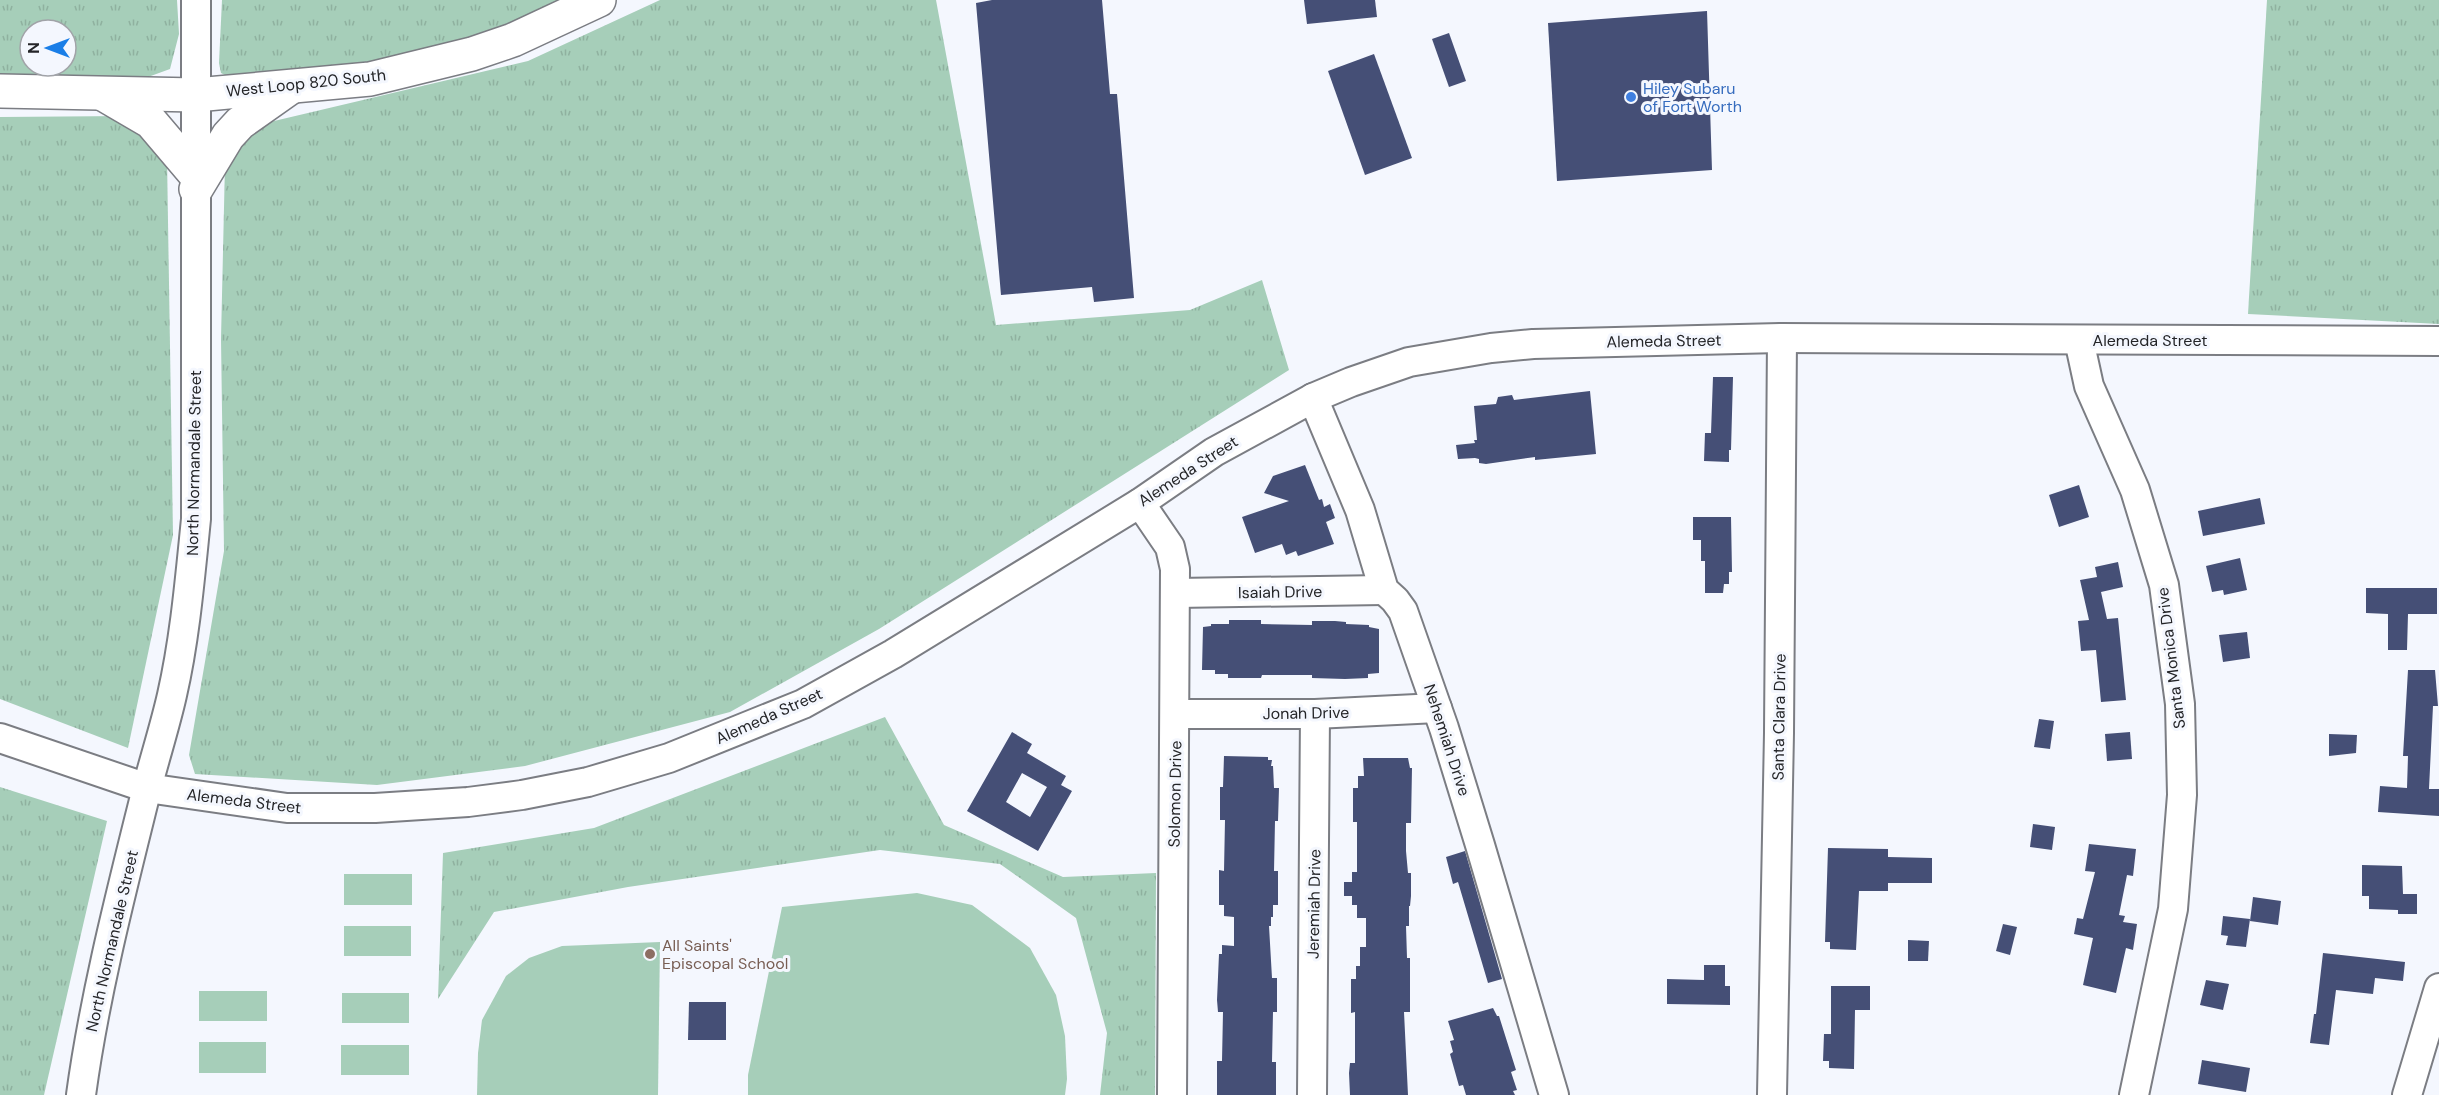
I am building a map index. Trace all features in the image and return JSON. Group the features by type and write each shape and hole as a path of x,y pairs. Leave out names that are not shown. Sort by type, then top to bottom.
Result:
{"main road":[{"name":"West Loop 820 South","path":"0,91 196,95 370,79 472,54 513,40 599,0"},
{"path":"102,93 151,122 196,182 228,136 240,123 292,86"}],"street":[{"name":"North Normandale Street","path":"81,1095 100,991 147,788 172,694 189,591 196,519 196,0"},
{"name":"Alemeda Street","path":"0,738 147,788 287,808 375,808 468,802 522,795 588,782 669,758 803,704 893,654 1140,503 1214,452 1313,398 1409,362 1491,348 1533,344 1782,338 2439,341"},
{"name":"Santa Clara Drive","path":"1772,1095 1779,733 1782,338"},
{"name":"Santa Monica Drive","path":"2079,340 2089,386 2135,490 2164,585 2180,704 2182,795 2173,909 2134,1095"},
{"name":"Nehemiah Drive","path":"1313,398 1360,510 1384,590 1403,611 1437,708 1554,1095"},
{"name":"Solomon Drive","path":"1140,503 1170,547 1175,569 1176,714 1172,1095"},
{"name":"Isaiah Drive","path":"1176,593 1384,590"},
{"name":"Jonah Drive","path":"1176,714 1315,714 1437,708"},
{"name":"Jeremiah Drive","path":"1312,1095 1315,714"},
{"path":"2407,1095 2439,988"}],"green space":[{"path":"0,0 177,0 179,34 170,69 148,77 78,77 78,18 18,18 18,76 0,76"},
{"path":"222,0 574,0 448,51 345,71 231,78 221,73 219,63"},
{"path":"660,0 936,0 996,325 1190,310 1262,280 1289,370 879,629 730,712 525,766 377,785 195,774 189,755 224,551 221,339 225,164 253,126 528,61"},
{"path":"2267,0 2439,0 2439,324 2248,314"},
{"path":"126,116 167,158 173,535 128,748 0,699 0,117"},
{"path":"885,717 944,825 1063,877 1156,873 1155,1095 1100,1095 1107,1033 1076,918 1000,864 880,850 628,887 494,912 438,999 443,853 594,828"},
{"path":"0,787 107,821 44,1095 0,1095"},
{"path":"344,874 412,874 412,905 344,905"},
{"path":"917,893 972,905 1030,948 1056,995 1065,1036 1067,1079 1065,1095 748,1095 748,1075 782,907"},
{"path":"344,926 411,926 411,956 344,956"},
{"path":"660,942 658,1095 477,1095 482,1020 506,976 529,958 562,946"},
{"path":"199,991 267,991 267,1021 199,1021"},
{"path":"342,993 409,993 409,1023 342,1023"},
{"path":"199,1042 266,1042 266,1073 199,1073"},
{"path":"341,1045 409,1045 409,1075 341,1075"}],"building":[{"path":"992,0 1102,0 1110,94 1117,94 1134,298 1094,302 1092,287 1001,295 976,3"},
{"path":"1304,0 1375,0 1377,17 1307,24"},
{"name":"Hiley Subaru of Fort Worth","path":"1707,11 1712,170 1557,181 1548,23"},
{"path":"1449,33 1466,81 1449,87 1432,39"},
{"path":"1374,54 1412,158 1365,175 1328,71"},
{"path":"1713,377 1733,377 1729,462 1704,461 1705,433 1711,433"},
{"path":"1590,391 1596,454 1535,460 1535,457 1486,464 1479,463 1479,459 1475,458 1458,459 1456,445 1475,443 1474,440 1477,440 1474,406 1496,404 1498,397 1512,395 1514,400"},
{"path":"1305,465 1319,500 1322,499 1324,507 1330,504 1335,518 1326,522 1334,544 1298,556 1296,551 1286,555 1282,544 1255,553 1242,517 1289,501 1264,493 1273,476"},
{"path":"2079,485 2089,517 2059,527 2049,495"},
{"path":"2260,498 2265,524 2203,536 2198,511"},
{"path":"1693,517 1731,517 1732,572 1729,572 1729,584 1724,584 1723,593 1705,593 1705,561 1701,561 1701,540 1693,540"},
{"path":"2240,558 2247,590 2224,595 2223,590 2212,592 2206,566"},
{"path":"2118,562 2123,587 2101,592 2107,619 2118,618 2126,700 2101,702 2096,650 2081,651 2078,621 2089,620 2080,580 2097,577 2095,567"},
{"path":"2366,588 2437,588 2437,614 2408,614 2407,650 2388,650 2388,614 2366,613"},
{"path":"1229,620 1261,620 1261,624 1312,625 1312,621 1335,621 1369,625 1369,627 1379,629 1379,673 1368,674 1368,678 1345,679 1312,678 1312,675 1228,678 1228,674 1215,674 1215,670 1202,670 1203,627 1211,626 1211,624 1229,624"},
{"path":"2247,632 2250,658 2223,662 2219,635"},
{"path":"2408,670 2435,670 2438,706 2433,706 2429,789 2439,789 2439,816 2378,812 2380,786 2407,788 2408,756 2403,756"},
{"path":"2039,719 2054,721 2050,749 2034,747"},
{"path":"1012,732 1032,744 1027,753 1066,776 1061,785 1072,791 1038,851 967,811","holes":["1022,773 1047,787 1030,817 1006,802"]},
{"path":"2130,732 2132,759 2107,761 2105,734"},
{"path":"2329,734 2357,735 2356,753 2329,756"},
{"path":"1224,756 1268,757 1268,760 1272,760 1274,788 1279,788 1278,821 1275,821 1274,871 1278,871 1278,905 1273,905 1273,917 1271,917 1271,926 1269,926 1272,978 1277,978 1277,1012 1273,1012 1272,1062 1276,1062 1276,1095 1217,1095 1217,1061 1222,1061 1223,1012 1218,1012 1217,1000 1219,954 1222,954 1222,945 1234,946 1234,917 1224,916 1224,905 1219,905 1219,870 1224,871 1225,820 1220,820 1220,787 1223,787"},
{"path":"1363,758 1408,758 1410,768 1412,768 1411,823 1406,823 1408,873 1411,873 1409,926 1406,926 1407,958 1410,958 1410,1012 1404,1012 1408,1095 1350,1095 1350,1063 1355,1063 1355,1012 1351,1013 1351,979 1356,979 1356,966 1360,966 1360,947 1366,947 1366,918 1357,918 1357,905 1352,905 1352,896 1344,896 1344,882 1352,882 1352,872 1357,872 1357,822 1353,822 1353,788 1358,788 1358,776 1364,776"},
{"path":"2033,824 2055,827 2052,850 2030,847"},
{"path":"2089,844 2136,849 2133,876 2127,875 2119,915 2125,916 2123,922 2137,924 2133,950 2126,948 2116,993 2083,985 2093,938 2074,934 2077,918 2083,919 2095,872 2085,871"},
{"path":"1828,848 1888,849 1888,857 1932,858 1932,883 1888,883 1888,891 1859,891 1856,950 1830,949 1830,942 1825,942"},
{"path":"1465,851 1502,979 1488,983 1458,882 1453,884 1446,857"},
{"path":"2362,865 2402,866 2403,894 2417,894 2417,914 2398,914 2398,910 2369,909 2369,896 2362,896"},
{"path":"2253,897 2281,901 2278,925 2250,921"},
{"path":"2223,916 2250,919 2246,947 2226,945 2228,936 2221,935"},
{"path":"2003,924 2017,927 2010,955 1996,951"},
{"path":"1908,940 1929,941 1928,961 1908,961"},
{"path":"2323,953 2405,962 2403,981 2375,978 2373,994 2336,990 2329,1045 2310,1043"},
{"path":"1704,965 1725,965 1725,986 1730,986 1730,1005 1667,1004 1667,979 1704,980"},
{"path":"2206,980 2229,984 2223,1010 2200,1005"},
{"path":"1831,986 1870,986 1870,1010 1855,1010 1854,1069 1829,1068 1829,1061 1823,1061 1824,1034 1831,1034"},
{"path":"689,1002 726,1002 726,1040 688,1040"},
{"path":"1493,1008 1499,1016 1516,1070 1511,1072 1517,1090 1513,1091 1515,1095 1466,1095 1463,1085 1459,1086 1450,1054 1453,1052 1450,1041 1454,1040 1448,1021"},
{"path":"2202,1060 2250,1068 2246,1092 2198,1084"}],"place":[{"name":"Hiley Subaru of Fort Worth","path":"1631,97"},
{"name":"All Saints' Episcopal School","path":"650,954"}]}
